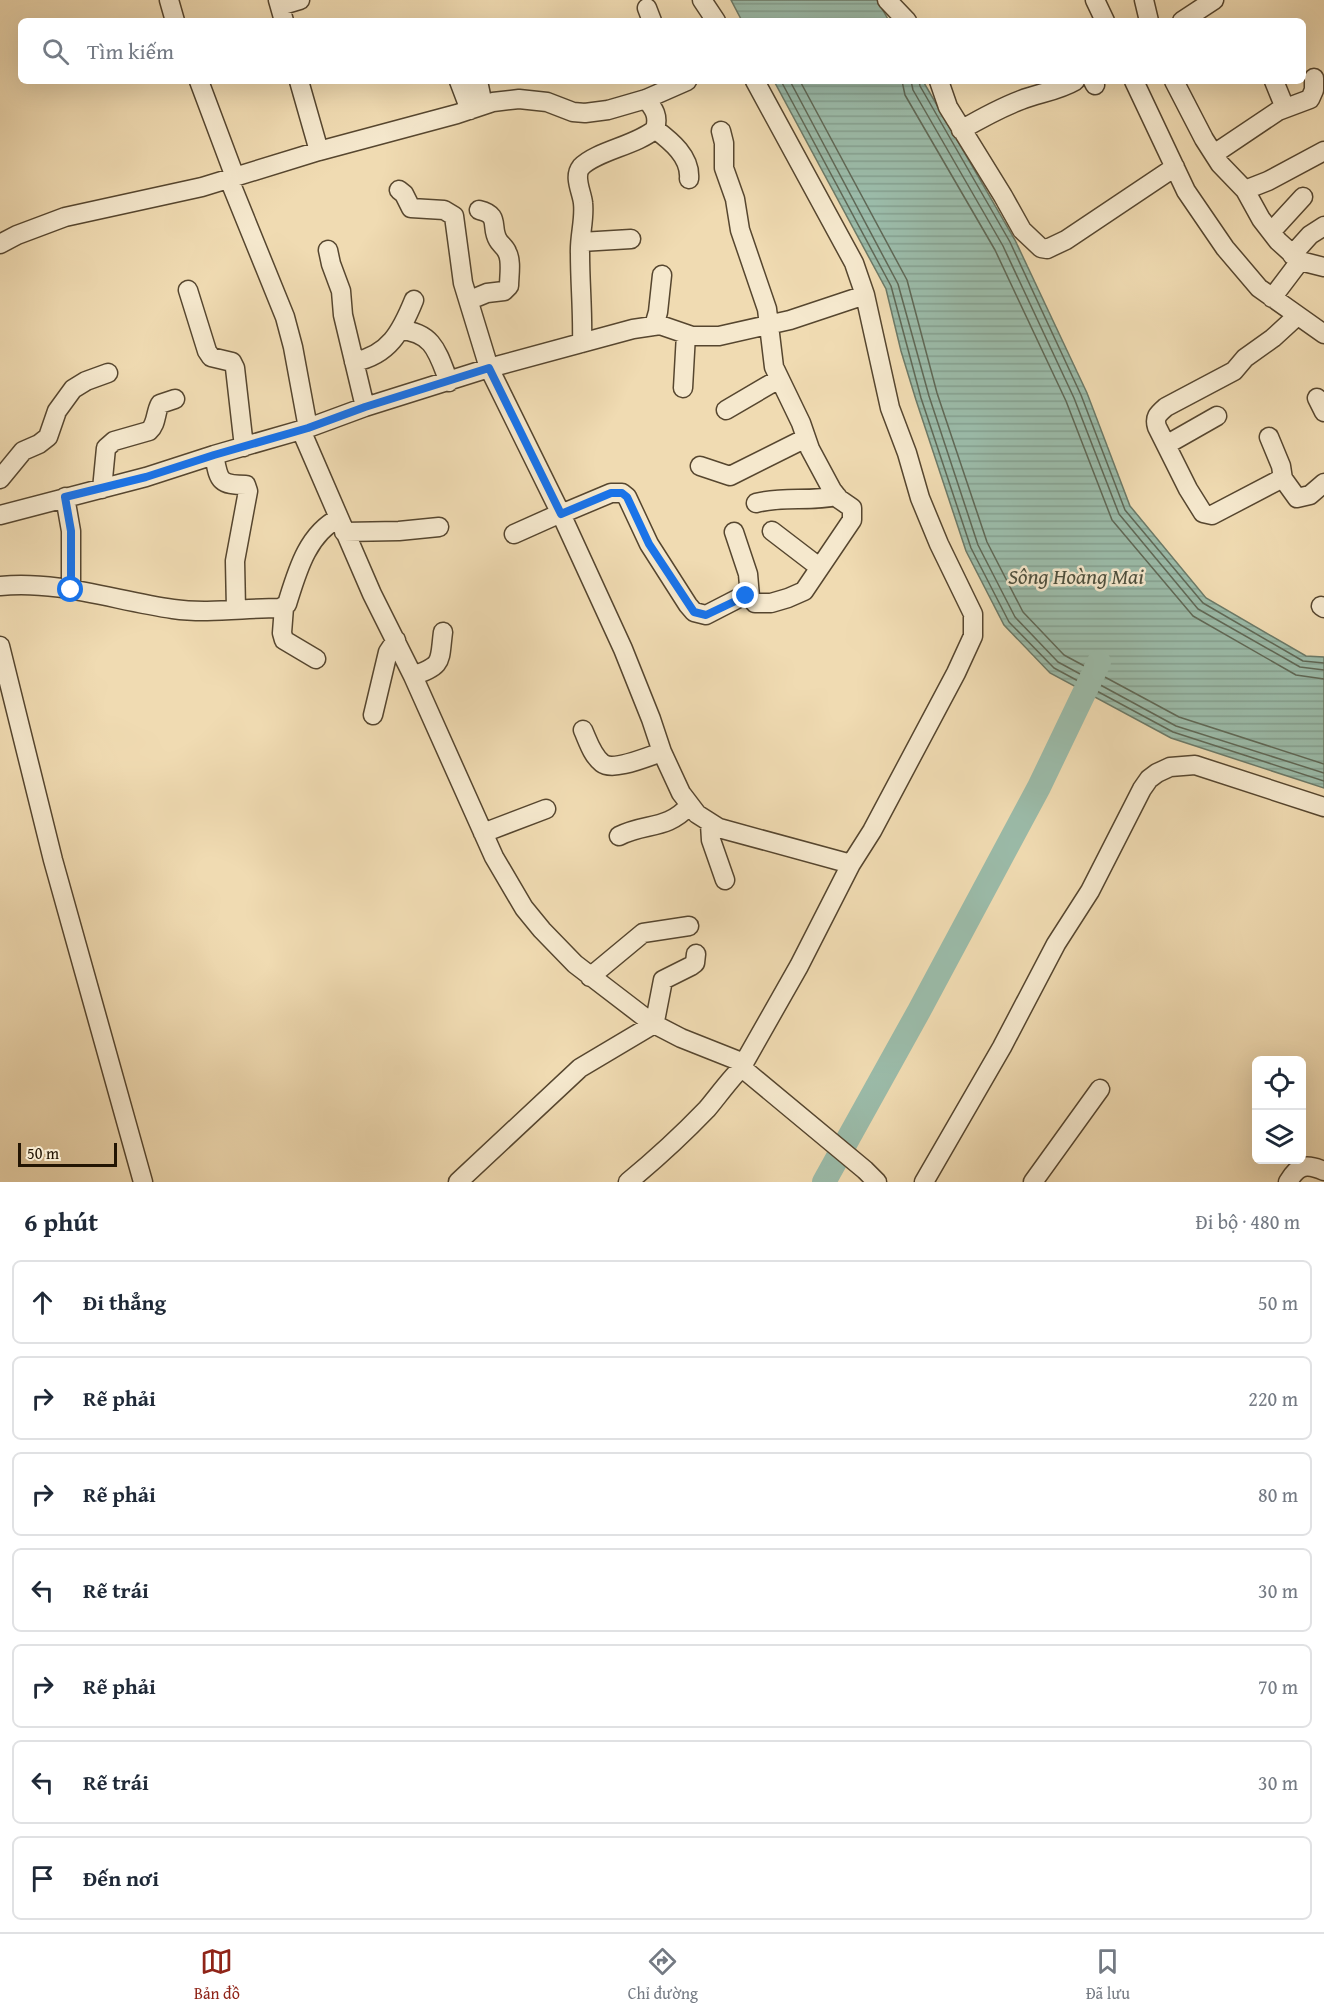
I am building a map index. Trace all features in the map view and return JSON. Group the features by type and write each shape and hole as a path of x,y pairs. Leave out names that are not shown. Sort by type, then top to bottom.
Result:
{"street":[{"path":"169,0 174,18"},
{"path":"281,9 300,0"},
{"path":"702,0 714,18"},
{"path":"887,0 904,18"},
{"path":"1095,0 1103,18"},
{"path":"1144,0 1148,18"},
{"path":"1187,18 1214,0"},
{"path":"1214,154 1264,119 1310,99 1314,90 1314,78"},
{"path":"200,84 232,178 288,324 304,429 342,525 494,857 524,908 560,949 590,977 653,1023 742,1067 871,1176"},
{"path":"300,84 319,151"},
{"path":"461,84 476,107"},
{"path":"476,107 478,84"},
{"path":"0,244 17,235 65,218 192,190 319,151 476,107 519,99 547,102 573,112 585,113 608,110 646,99 678,84"},
{"path":"628,1182 681,1135 742,1067 799,966 851,864 872,831 974,636 973,614 939,544 890,408 865,295 854,263 757,84"},
{"path":"940,84 948,107 1022,230 1041,248 1056,246 1066,240 1175,167"},
{"path":"961,130 1037,88 1058,90 1069,84"},
{"path":"1135,84 1200,213 1225,248 1258,288 1324,334"},
{"path":"1175,84 1187,110 1214,154 1245,190 1271,232 1296,258 1324,267"},
{"path":"1275,84 1285,108"},
{"path":"582,343 583,204 579,171 582,166 596,158 643,137 655,129 657,118 655,111 646,99"},
{"path":"655,129 667,137 687,162 689,179"},
{"path":"721,131 724,142 724,168 735,199 736,215 746,250 764,299 774,367 816,460 837,496 852,508 852,520 804,591 788,598 760,604 755,603 750,597 748,574 734,532"},
{"path":"1245,190 1269,181 1324,150"},
{"path":"399,190 404,194 411,208 444,210 454,216 461,272 489,368 561,514 627,659 662,752 681,793 697,814 710,824 741,835 851,864"},
{"path":"1271,232 1303,196"},
{"path":"470,300 487,293 504,291 508,286 508,254 497,239 492,218 488,213 479,210"},
{"path":"1272,298 1310,235 1324,226"},
{"path":"581,242 631,239"},
{"path":"328,250 341,291 343,315 365,407"},
{"path":"654,326 662,275"},
{"path":"188,290 207,351 211,357 232,362 236,368 244,447"},
{"path":"0,511 102,489 304,429 489,368 582,343 654,326 665,326 686,334 709,337 790,320 865,295"},
{"path":"354,362 379,355 400,330 414,300"},
{"path":"1283,479 1212,515 1203,513 1198,508 1155,421 1157,414 1166,407 1234,371 1245,358 1274,338 1297,316"},
{"path":"400,330 410,330 428,339 439,356 449,382"},
{"path":"683,388 686,334"},
{"path":"0,479 24,451 48,437 57,411 73,389 86,381 108,373"},
{"path":"726,410 779,379"},
{"path":"102,489 105,448 114,441 149,432 153,428 160,404 175,399"},
{"path":"1166,445 1217,416"},
{"path":"1269,437 1281,466 1283,479 1297,498 1310,495 1324,483"},
{"path":"700,466 730,476 807,438"},
{"path":"214,455 221,480 226,484 246,485 248,490 236,561 236,609"},
{"path":"514,534 611,493 622,493 627,497 649,544 694,612 706,615 741,597 750,597"},
{"path":"756,503 767,500 824,499 837,496"},
{"path":"65,497 71,531 71,590"},
{"path":"316,659 284,640 282,633 284,607 302,560 323,529 342,525 399,531 439,527"},
{"path":"772,531 819,567"},
{"path":"0,586 31,585 71,590 121,601 196,611 284,607"},
{"path":"413,676 437,665 441,660 443,632"},
{"path":"373,715 388,652 396,640"},
{"path":"0,645 53,860 143,1182"},
{"path":"584,730 594,755 604,765 623,764 662,752"},
{"path":"924,1182 1002,1047 1056,944 1090,891 1149,779 1170,767 1195,765 1324,807"},
{"path":"619,836 640,828 664,824 681,814 690,805"},
{"path":"483,833 546,809"},
{"path":"710,824 711,840 725,880"},
{"path":"590,977 643,933 689,926"},
{"path":"458,1182 568,1077 653,1023 663,980 695,963 696,954"},
{"path":"1033,1182 1100,1089"},
{"path":"1288,1182 1300,1167 1317,1168 1324,1171"}],"water":[{"path":"731,0 877,0 887,18 740,18"},
{"name":"Sông Hoàng Mai","path":"776,84 925,84 1015,240 1087,393 1130,506 1206,598 1306,656 1324,657 1324,788 1171,738 1050,673 1004,625 966,551 901,351 886,289"}],"waterway":[{"path":"824,1182 1039,787 1099,662"}],"route":[{"path":"71,590 71,531 65,497 146,477 308,428 365,407 489,368 561,514 611,493 622,493 627,497 649,544 694,612 706,615 746,596"}]}
